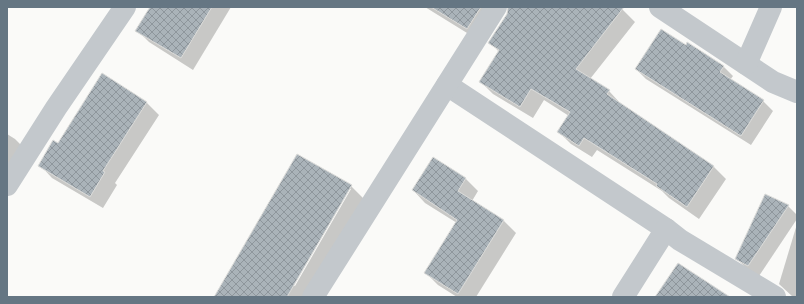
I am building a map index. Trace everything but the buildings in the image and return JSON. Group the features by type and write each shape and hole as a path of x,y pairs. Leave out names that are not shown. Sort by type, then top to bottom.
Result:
{"street":[{"path":"7,185 56,108 125,7"},
{"path":"313,297 496,7"},
{"path":"660,7 773,82 797,92"},
{"path":"746,64 772,7"},
{"path":"447,85 666,229 680,240 775,297"},
{"path":"623,297 666,229"}]}
